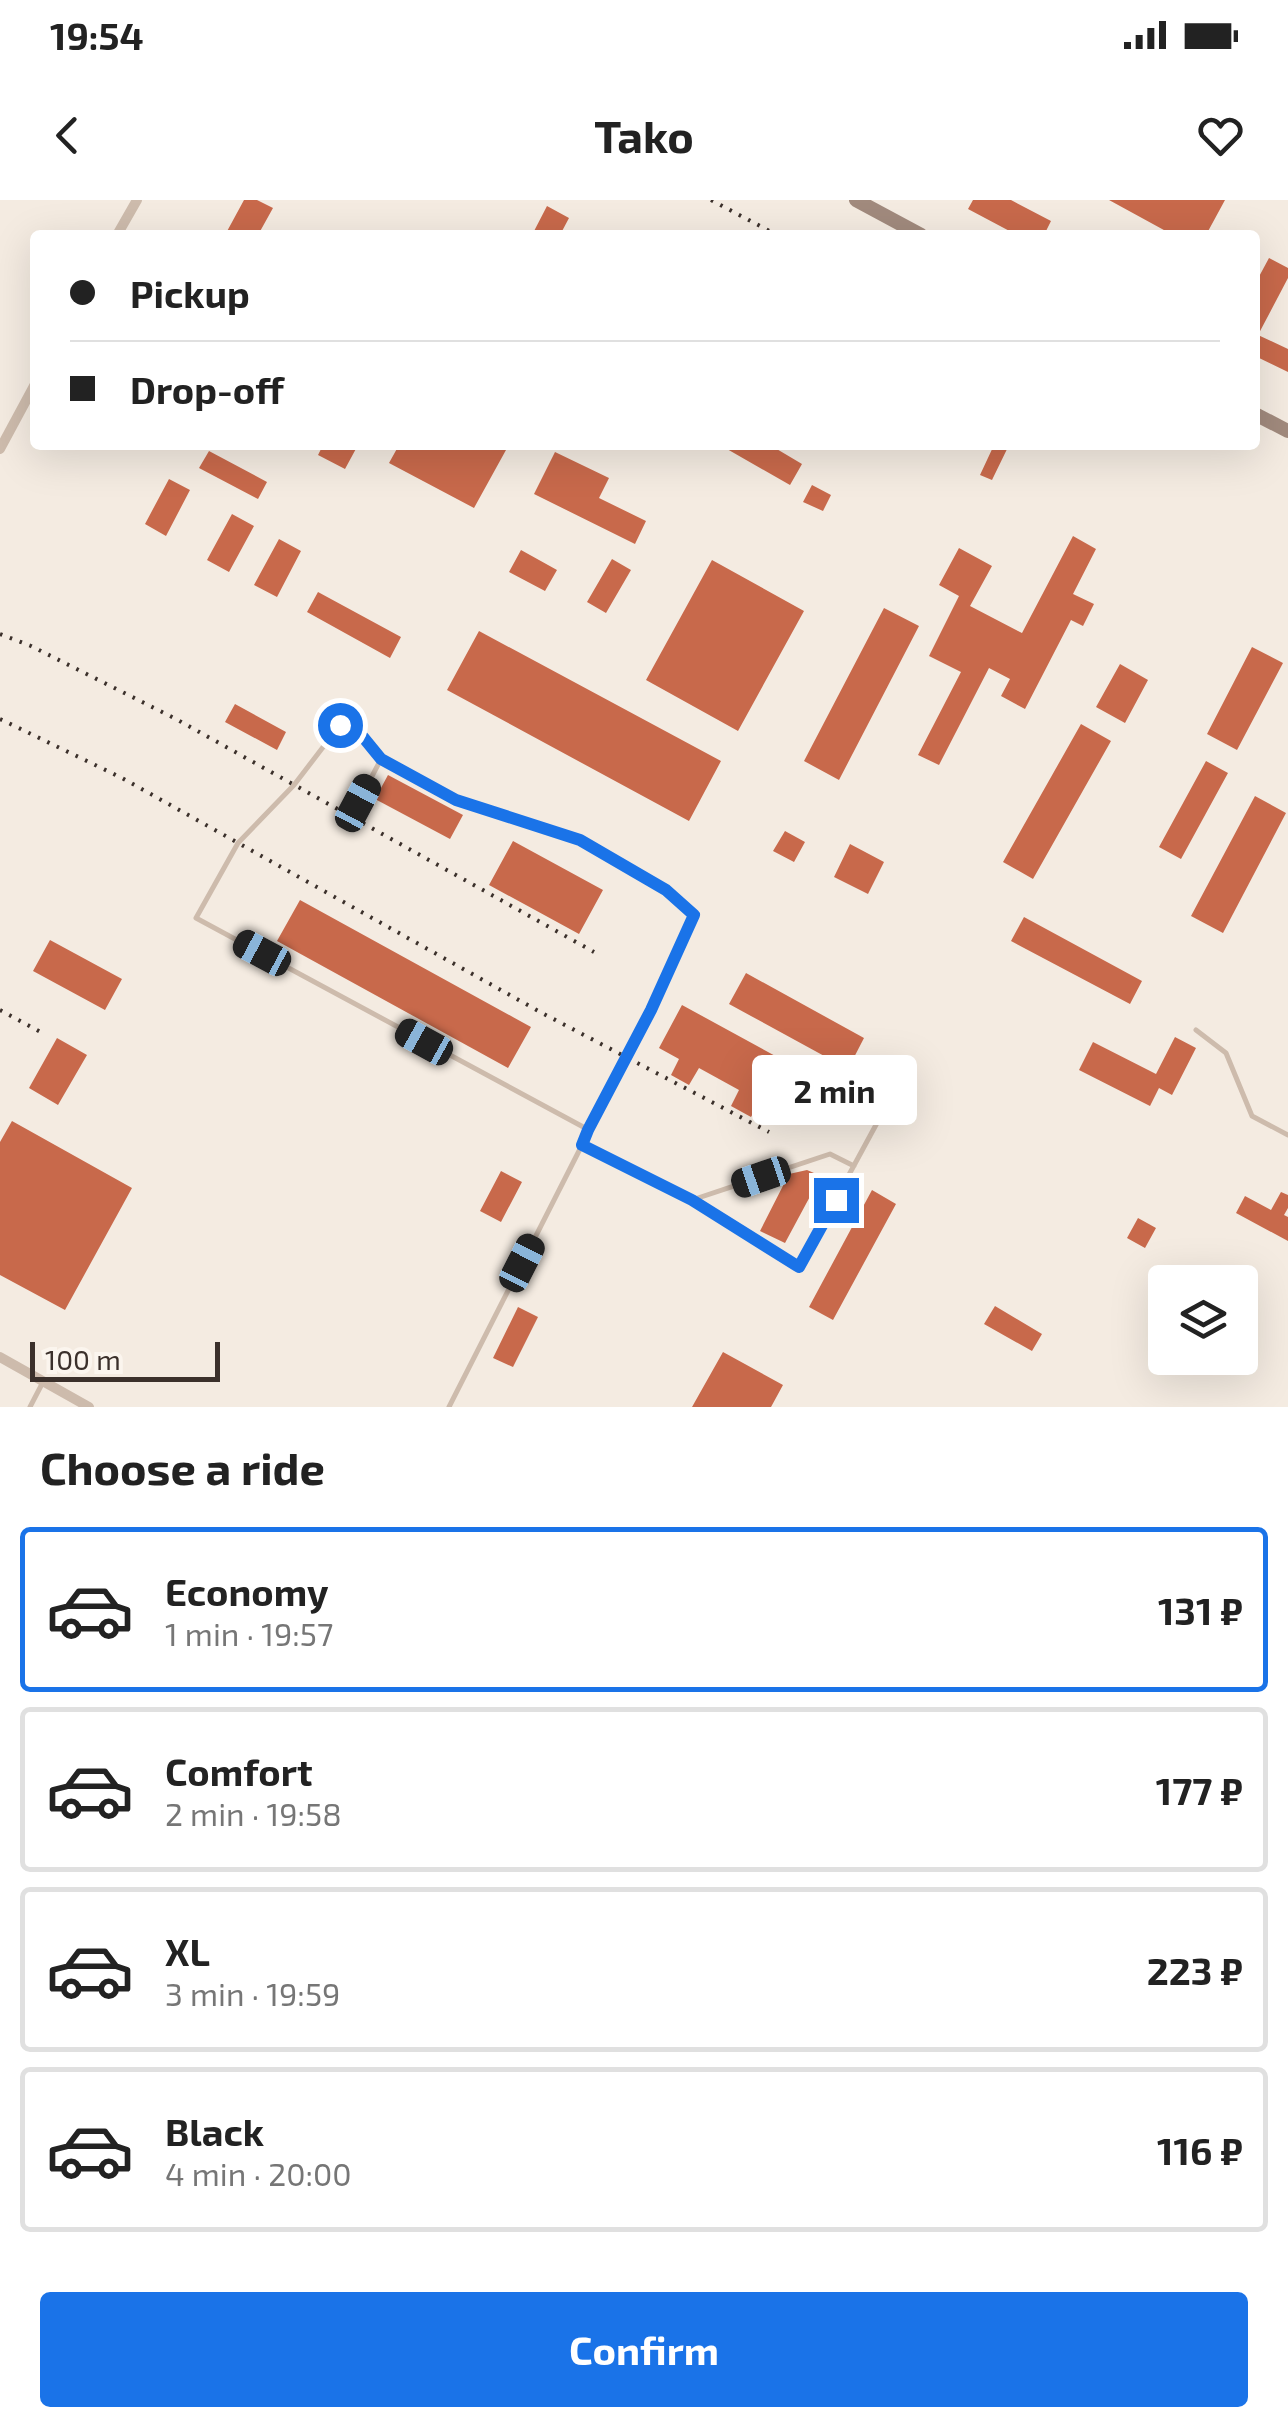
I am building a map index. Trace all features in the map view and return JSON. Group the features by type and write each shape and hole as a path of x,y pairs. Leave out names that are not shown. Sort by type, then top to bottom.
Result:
{"street":[{"path":"120,230 137,200"},
{"path":"856,200 913,230"},
{"path":"0,449 30,393"},
{"path":"1260,417 1288,432"},
{"path":"0,1357 88,1407"}],"lane":[{"path":"450,1407 651,1010 694,915 666,890 580,840 456,800 381,759 363,737 340,725 294,785 238,843 196,918 588,1130"},
{"path":"358,803 381,759"},
{"path":"1196,1030 1226,1053 1252,1116 1288,1135"},
{"path":"582,1145 692,1200 799,1267 910,1062"},
{"path":"692,1200 830,1154 854,1166"},
{"path":"30,1407 43,1382"}],"building":[{"path":"244,200 257,200 273,208 261,230 228,230"},
{"path":"973,200 1011,200 1051,221 1046,230 1008,230 968,209"},
{"path":"1109,200 1225,200 1209,230 1164,230"},
{"path":"547,206 569,218 563,230 535,230"},
{"path":"1269,258 1288,268 1288,278 1260,331 1260,275"},
{"path":"1260,336 1288,349 1288,372 1260,358"},
{"path":"320,450 355,450 345,469 318,455"},
{"path":"396,450 506,450 474,508 389,463"},
{"path":"729,450 778,450 802,464 790,485"},
{"path":"992,450 1007,450 992,480 980,475"},
{"path":"209,451 267,482 258,499 199,468"},
{"path":"555,452 609,478 599,498 646,521 635,544 534,494"},
{"path":"169,479 190,490 166,536 145,524"},
{"path":"812,485 831,495 823,511 803,502"},
{"path":"232,514 254,526 229,572 207,560"},
{"path":"1073,536 1096,549 1073,594 1094,604 1083,626 1071,620 1025,709 1001,696 1010,679 989,668 939,765 918,755 961,672 929,656 959,596 939,585 959,548 992,566 970,606 1022,633"},
{"path":"279,539 301,551 277,597 254,585"},
{"path":"521,550 557,570 545,591 509,572"},
{"path":"612,559 631,570 606,613 587,602"},
{"path":"712,560 804,611 738,731 646,680"},
{"path":"318,592 401,637 390,658 307,612"},
{"path":"884,608 919,626 839,780 804,761"},
{"path":"479,631 721,761 689,821 447,690"},
{"path":"1252,647 1283,663 1237,750 1207,734"},
{"path":"1120,664 1148,680 1125,723 1096,707"},
{"path":"235,704 286,732 277,750 225,722"},
{"path":"1081,724 1111,741 1033,879 1003,862"},
{"path":"1206,761 1228,773 1181,859 1159,847"},
{"path":"388,775 463,815 450,839 375,799"},
{"path":"1255,796 1286,813 1223,933 1191,916"},
{"path":"785,831 805,842 794,862 773,851"},
{"path":"513,841 603,890 579,934 489,885"},
{"path":"850,844 884,862 868,894 834,877"},
{"path":"300,900 531,1027 508,1068 277,941"},
{"path":"1024,917 1142,981 1130,1004 1011,941"},
{"path":"50,940 122,979 105,1010 33,971"},
{"path":"746,973 864,1038 848,1069 729,1004"},
{"path":"682,1005 803,1071 780,1114 759,1103 751,1117 731,1106 739,1090 699,1068 689,1085 671,1075 679,1059 659,1048"},
{"path":"1175,1037 1196,1048 1172,1095 1159,1088 1150,1106 1079,1070 1093,1042 1156,1074"},
{"path":"57,1038 87,1055 58,1105 29,1088"},
{"path":"12,1121 132,1188 65,1310 0,1275 0,1142"},
{"path":"807,1170 821,1176 785,1243 760,1231 789,1174"},
{"path":"501,1171 522,1182 501,1222 480,1211"},
{"path":"872,1190 896,1204 833,1320 809,1307"},
{"path":"1281,1192 1288,1195 1284,1215 1288,1217 1288,1241 1236,1213 1245,1196 1271,1210"},
{"path":"1138,1218 1156,1228 1145,1248 1127,1238"},
{"path":"995,1306 1042,1334 1032,1351 984,1324"},
{"path":"518,1307 538,1317 513,1367 493,1358"},
{"path":"723,1352 783,1385 771,1407 692,1407"}],"railway":[{"path":"711,200 768,230"},
{"path":"0,634 176,719 594,952"},
{"path":"0,719 122,778 542,1013 769,1132"},
{"path":"0,1010 46,1035"}],"route":[{"path":"340,725 363,737 381,759 456,800 580,840 666,890 694,915 582,1145 692,1200 799,1267 836,1200"}]}
